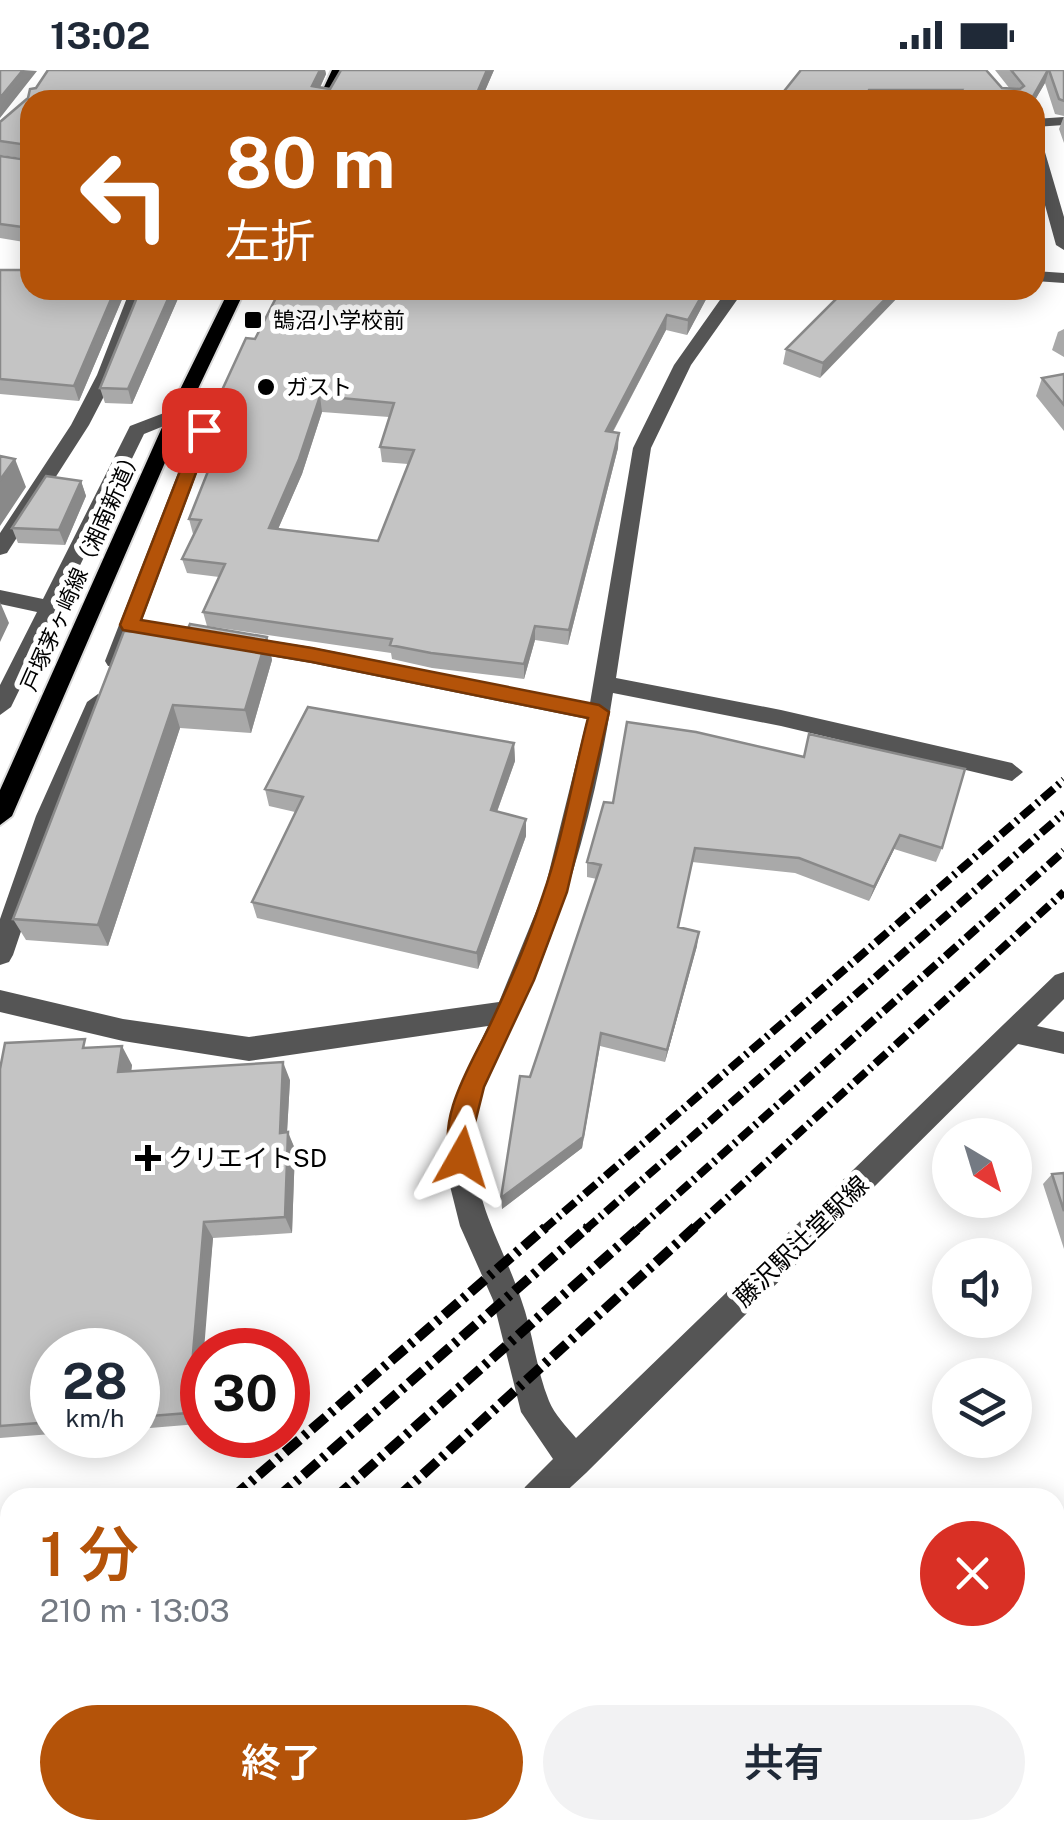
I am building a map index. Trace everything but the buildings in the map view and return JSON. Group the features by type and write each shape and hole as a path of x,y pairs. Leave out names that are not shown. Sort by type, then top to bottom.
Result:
{"main road":[{"name":"戸塚茅ヶ崎線（湘南新道）","path":"0,816 176,414 232,300"}],"street":[{"path":"1045,178 1064,245"},
{"path":"0,548 80,425 106,376 134,300"},
{"path":"575,1462 536,1412 507,1299 474,1226 463,1182 461,1131 472,1087 556,892 599,712 642,448 658,408 688,354 728,300"},
{"path":"0,707 138,430 176,414 204,430 130,625 48,816 0,955"},
{"path":"0,597 50,607"},
{"path":"130,625 312,655 599,712"},
{"path":"604,682 1012,772"},
{"name":"藤沢駅辻堂駅線","path":"547,1488 1064,982"},
{"path":"0,1000 123,1030 249,1048 506,1012"},
{"path":"1013,1032 1064,1043"}],"railway":[{"path":"543,1230 1064,780"},
{"path":"585,1230 1064,813"},
{"path":"637,1230 1064,851"},
{"path":"692,1230 1064,892"},
{"path":"244,1488 546,1227"},
{"path":"288,1488 588,1227"},
{"path":"346,1488 640,1227"},
{"path":"408,1488 695,1227"}],"place":[{"name":"鵠沼小学校前","path":"253,320"},
{"name":"ガスト","path":"266,387"},
{"name":"クリエイトSD","path":"148,1158"}],"route":[{"path":"204,430 130,625 312,655 599,712 556,892 522,980 472,1087 461,1131 462,1157"}]}
